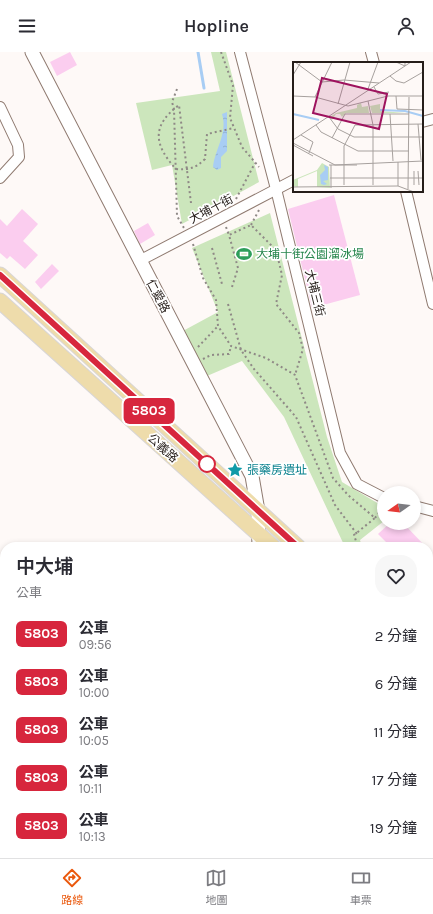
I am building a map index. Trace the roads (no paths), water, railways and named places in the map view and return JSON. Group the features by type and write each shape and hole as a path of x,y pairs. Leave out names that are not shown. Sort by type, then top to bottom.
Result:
{"main road":[{"name":"公義路","path":"0,275 292,542"},
{"name":"公義路","path":"0,301 260,541"}],"street":[{"name":"仁愛路","path":"32,52 139,261 252,476 258,511 260,541"},
{"name":"大埔三街","path":"240,52 276,189 340,453 357,484 377,494"},
{"path":"371,52 374,62"},
{"path":"0,107 18,145 19,157 0,178"},
{"path":"423,122 433,119"},
{"name":"大埔十街","path":"139,261 293,180"},
{"path":"406,192 433,304"},
{"path":"421,508 433,511"}],"water":[{"path":"227,112 227,151 221,157 221,168 217,170 213,167 214,160 222,134 222,114"}],"waterway":[{"path":"198,52 204,88"}],"place":[{"name":"大埔十街公園溜冰場","path":"244,254"},
{"name":"張藥房遺址","path":"235,470"}]}
